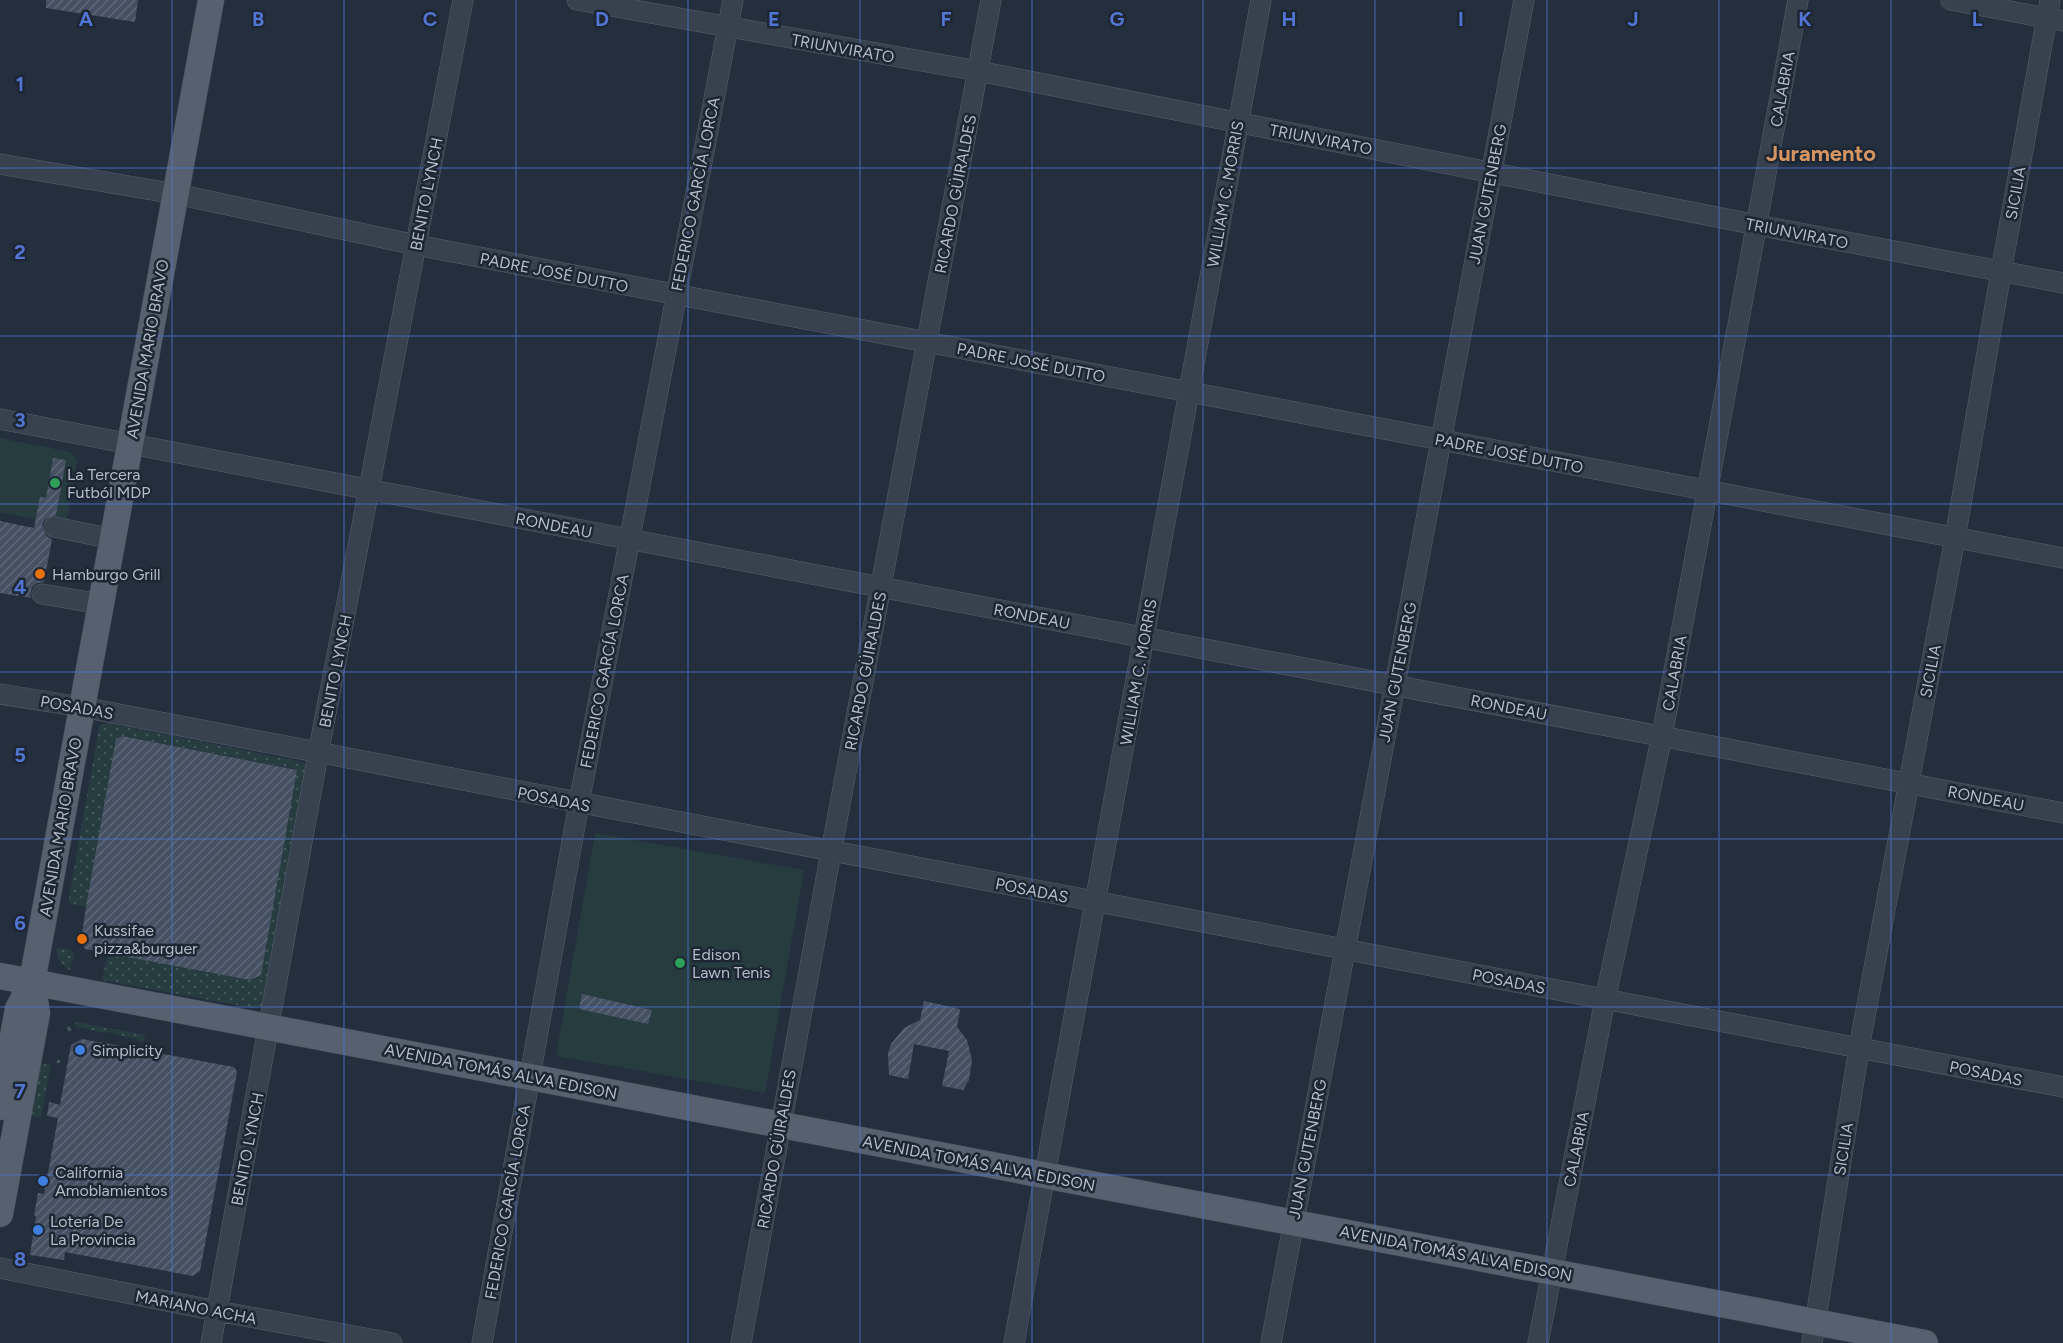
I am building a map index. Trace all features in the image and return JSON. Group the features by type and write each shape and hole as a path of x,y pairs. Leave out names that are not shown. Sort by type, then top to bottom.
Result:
{"main road":[{"name":"AVENIDA MARIO BRAVO","path":"0,1107 18,1009 32,982 211,0"},
{"name":"AVENIDA TOMÁS ALVA EDISON","path":"0,976 1552,1272 1814,1333 1925,1343"},
{"name":"AVENIDA MARIO BRAVO","path":"0,1214 37,1013 32,982"}],"street":[{"name":"BENITO LYNCH","path":"211,1343 318,753 463,0"},
{"name":"TRIUNVIRATO","path":"577,0 978,70 1491,173 2063,283"},
{"name":"FEDERICO GARCÍA LORCA","path":"482,1343 579,803 732,0"},
{"name":"RICARDO GÜIRALDES","path":"741,1343 991,0"},
{"name":"WILLIAM C. MORRIS","path":"1014,1343 1261,0"},
{"name":"JUAN GUTENBERG","path":"1271,1343 1524,0"},
{"name":"CALABRIA","path":"1538,1343 1605,1000 1662,736 1798,0"},
{"path":"1951,0 2053,13"},
{"name":"SICILIA","path":"1814,1333 1859,1048 1955,538 2001,272 2053,13"},
{"name":"PADRE JOSÉ DUTTO","path":"0,164 176,194 416,245 2063,558"},
{"name":"RONDEAU","path":"0,419 2063,813"},
{"path":"54,527 113,538"},
{"path":"42,594 101,604"},
{"name":"POSADAS","path":"0,694 82,707 2063,1087"},
{"name":"MARIANO ACHA","path":"0,1268 392,1343"}],"path":[{"path":"68,1028 71,1032"}],"green space":[{"path":"0,438 71,452 77,461 66,525 0,512"},
{"path":"108,723 303,762 307,765 264,1006 253,1008 102,980 108,953 250,980 261,975 296,769 122,736 117,739 86,907 68,903 99,728 102,724"},
{"name":"Edison Lawn Tenis","path":"595,833 804,870 765,1093 556,1056"},
{"path":"56,948 71,950 74,954 70,970 60,961"},
{"path":"76,1022 145,1035 144,1041 79,1027 78,1029"},
{"path":"39,1063 51,1065 41,1118 32,1116 36,1090 33,1089"}],"building":[{"path":"46,0 138,0 135,22 46,8"},
{"path":"53,458 66,460 56,515 45,519 42,525 46,536 52,539 44,582 32,587 31,598 0,593 0,521 34,528 40,497 46,498"},
{"path":"122,736 297,770 261,975 250,980 85,949 81,939 87,901 116,739"},
{"path":"582,994 652,1010 648,1024 579,1009"},
{"path":"924,1001 960,1009 957,1027 967,1040 972,1060 969,1080 963,1090 942,1086 949,1051 914,1044 908,1079 889,1075 888,1053 891,1044 904,1028 920,1020"},
{"path":"82,1039 234,1067 237,1072 200,1271 193,1276 65,1252 64,1260 30,1255 38,1193 44,1194 58,1118 47,1116 49,1102 60,1105 71,1045"}],"place":[{"name":"La Tercera Futból MDP","path":"55,483"},
{"name":"Hamburgo Grill","path":"40,574"},
{"name":"Kussifae pizza&burguer","path":"82,939"},
{"name":"Edison Lawn Tenis","path":"680,963"},
{"name":"Simplicity","path":"80,1050"},
{"name":"California Amoblamientos","path":"43,1181"},
{"name":"Lotería De La Provincia","path":"38,1230"}],"district":[{"name":"Juramento","path":"1821,153"}]}
